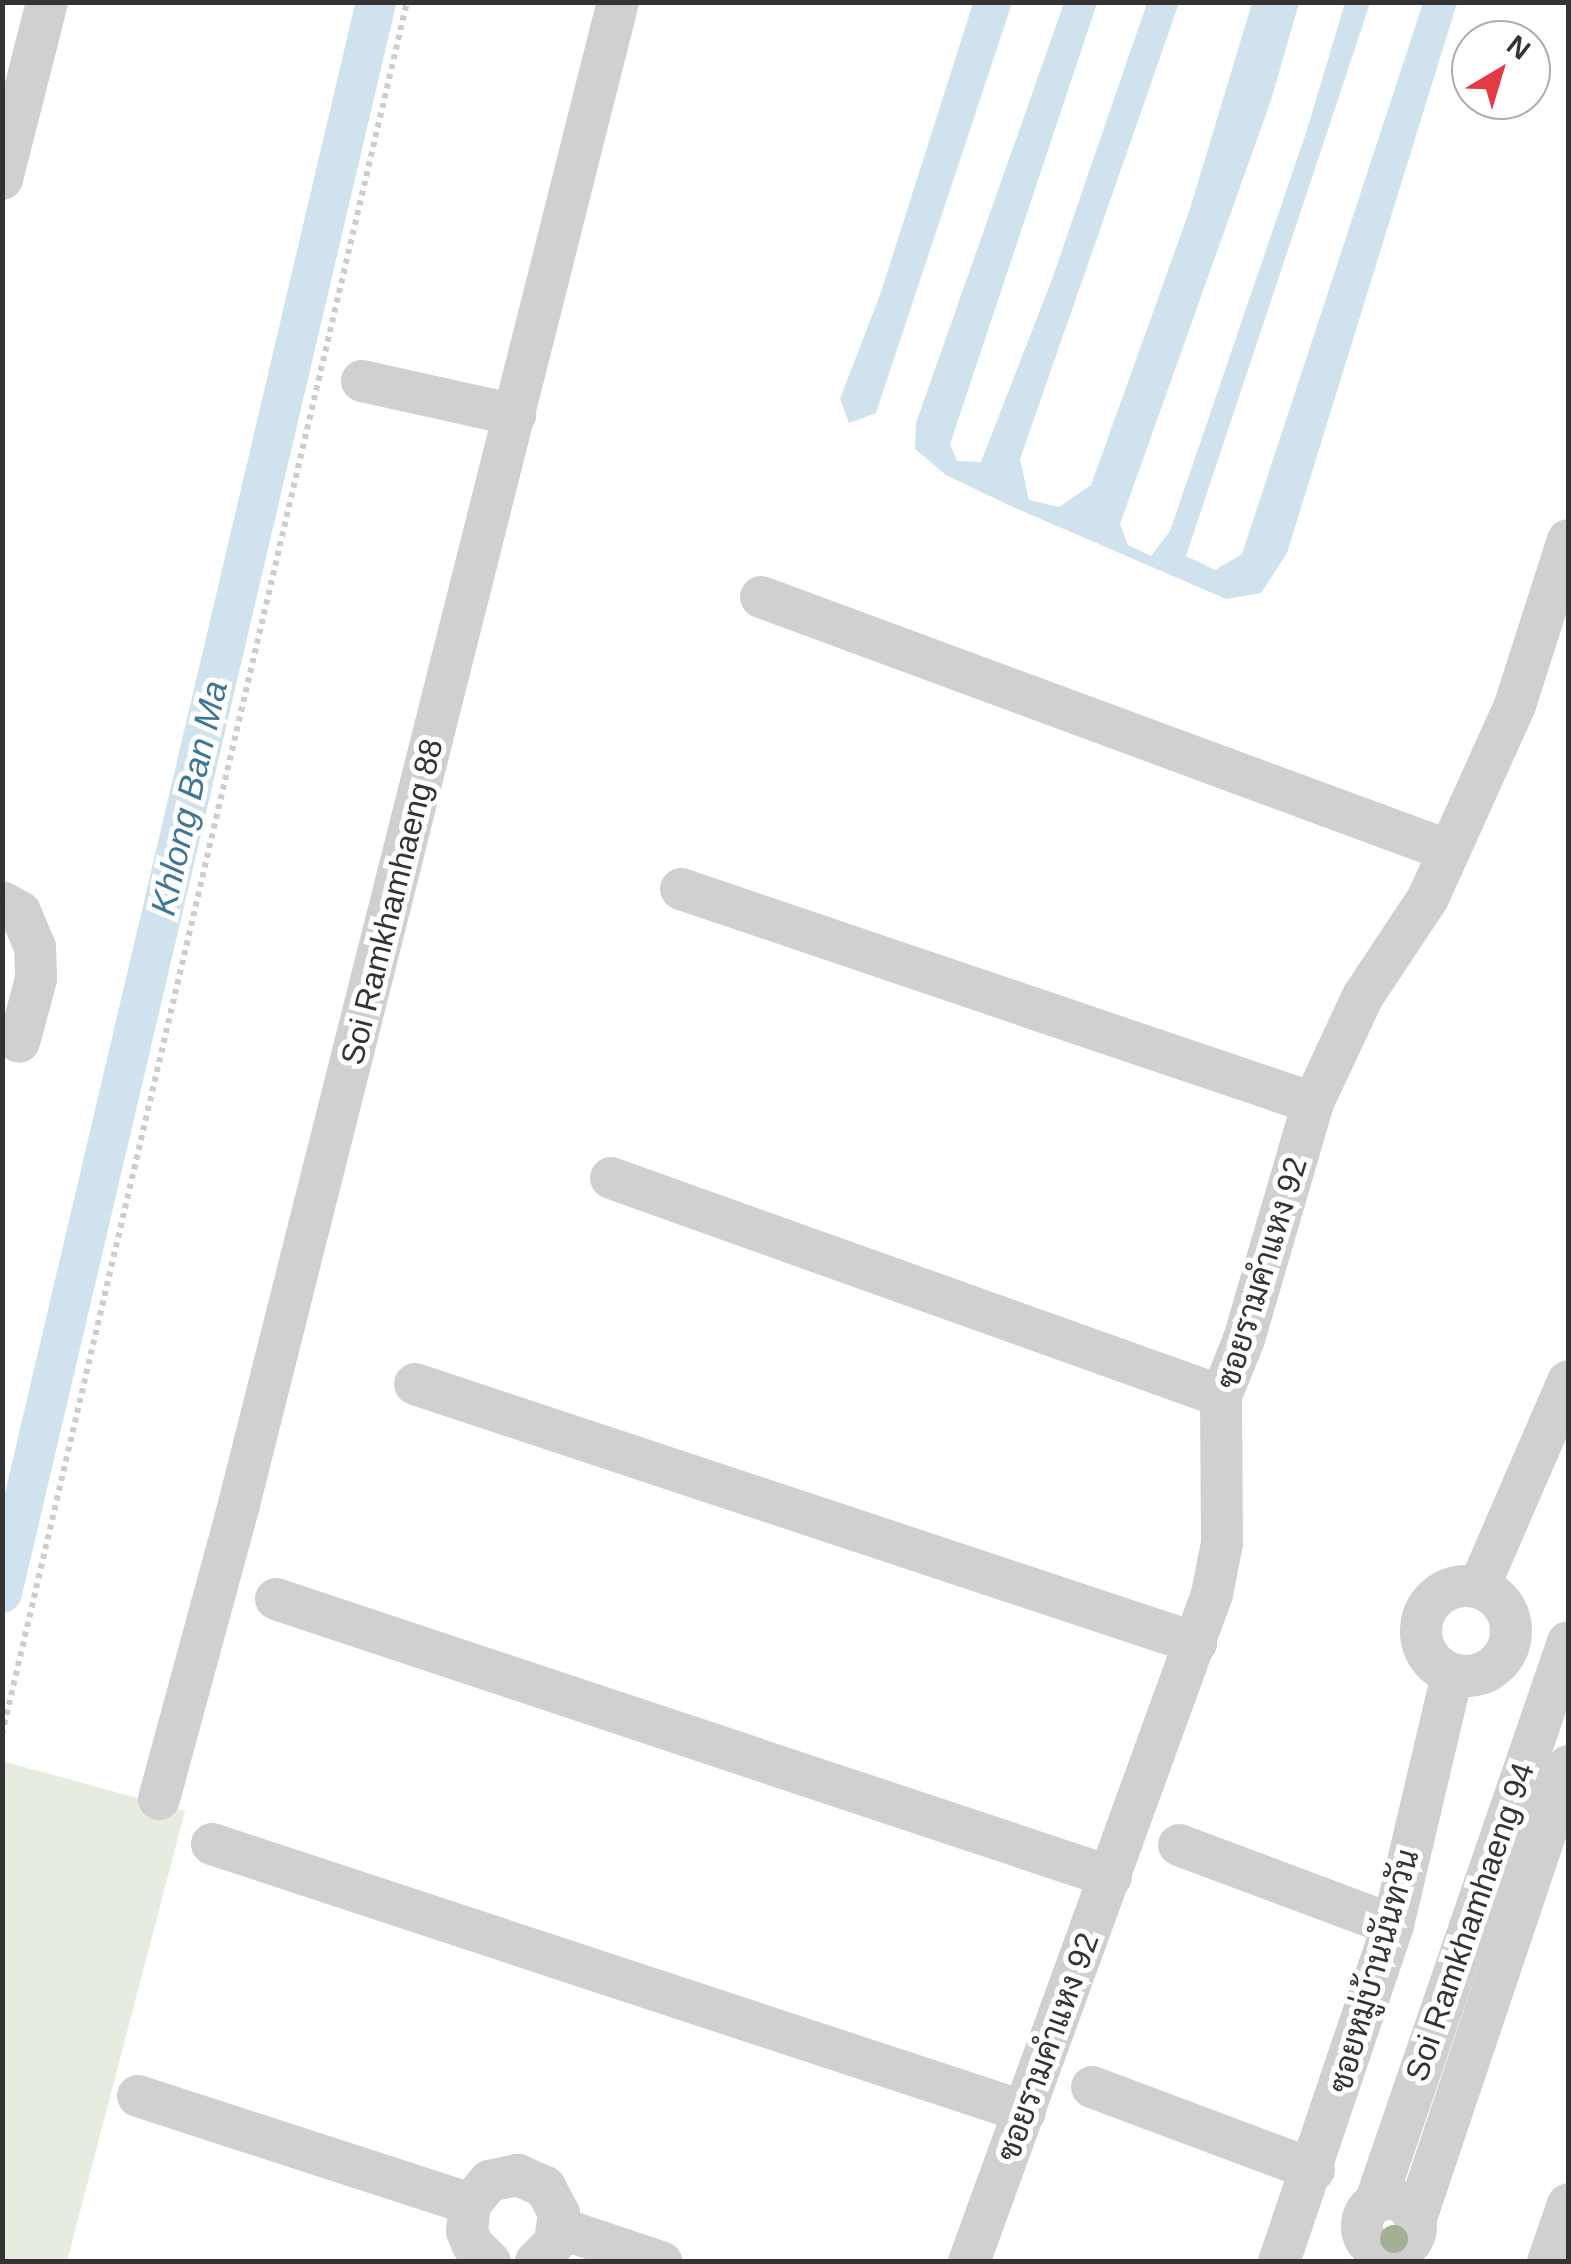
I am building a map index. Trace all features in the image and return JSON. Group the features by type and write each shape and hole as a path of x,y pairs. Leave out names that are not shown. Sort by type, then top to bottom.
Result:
{"street":[{"path":"2,179 47,2"},
{"name":"Soi Ramkhamhaeng 88","path":"159,1799 239,1504 618,2"},
{"path":"362,381 515,415"},
{"name":"ซอยรามคําแหง 92","path":"970,2262 1196,1644 1222,1543 1222,1396 1244,1339 1313,1103 1364,996 1428,898 1515,704 1568,540"},
{"path":"761,597 1449,851"},
{"path":"681,889 1313,1103"},
{"path":"2,902 20,912 35,947 36,979 19,1042"},
{"path":"611,1178 1222,1396"},
{"path":"1479,1588 1568,1381"},
{"path":"415,1384 1196,1644"},
{"path":"1479,1588 1495,1596 1506,1610 1510,1644 1488,1670 1452,1675 1426,1652 1423,1617 1431,1601 1445,1591 1479,1588"},
{"path":"276,1598 1111,1877"},
{"name":"Soi Ramkhamhaeng 94","path":"1382,2239 1568,1642"},
{"name":"ซอยหมู่บ้านนันทวัน","path":"1279,2262 1314,2170 1393,1925 1452,1675"},
{"name":"Soi Ramkhamhaeng 94","path":"1382,2239 1568,1766"},
{"path":"212,1844 1024,2112"},
{"path":"1179,1846 1393,1925"},
{"path":"1092,2087 1314,2170"},
{"path":"138,2096 470,2204"},
{"path":"490,2262 472,2244 467,2231 470,2204 489,2181 518,2175 544,2187 554,2199 548,2245 661,2262"},
{"path":"1548,2262 1568,2204"}],"path":[{"path":"2,1734 406,2"}],"shaded area":[{"path":"2,1761 185,1811 67,2261 3,2261"}],"water":[{"path":"973,3 1012,3 876,413 849,423 840,399 881,292"},
{"path":"1064,3 1097,3 950,444 957,461 981,462 1051,282 1147,3 1179,3 1020,459 1029,500 1059,507 1091,485 1189,212 1252,3 1299,3 1271,100 1120,524 1128,545 1151,556 1170,531 1306,133 1345,3 1370,3 1186,556 1215,570 1242,554 1423,3 1457,3 1287,553 1261,593 1226,599 946,475 915,449 916,423"}],"waterway":[{"name":"Khlong Ban Ma","path":"2,1593 376,2"}]}
